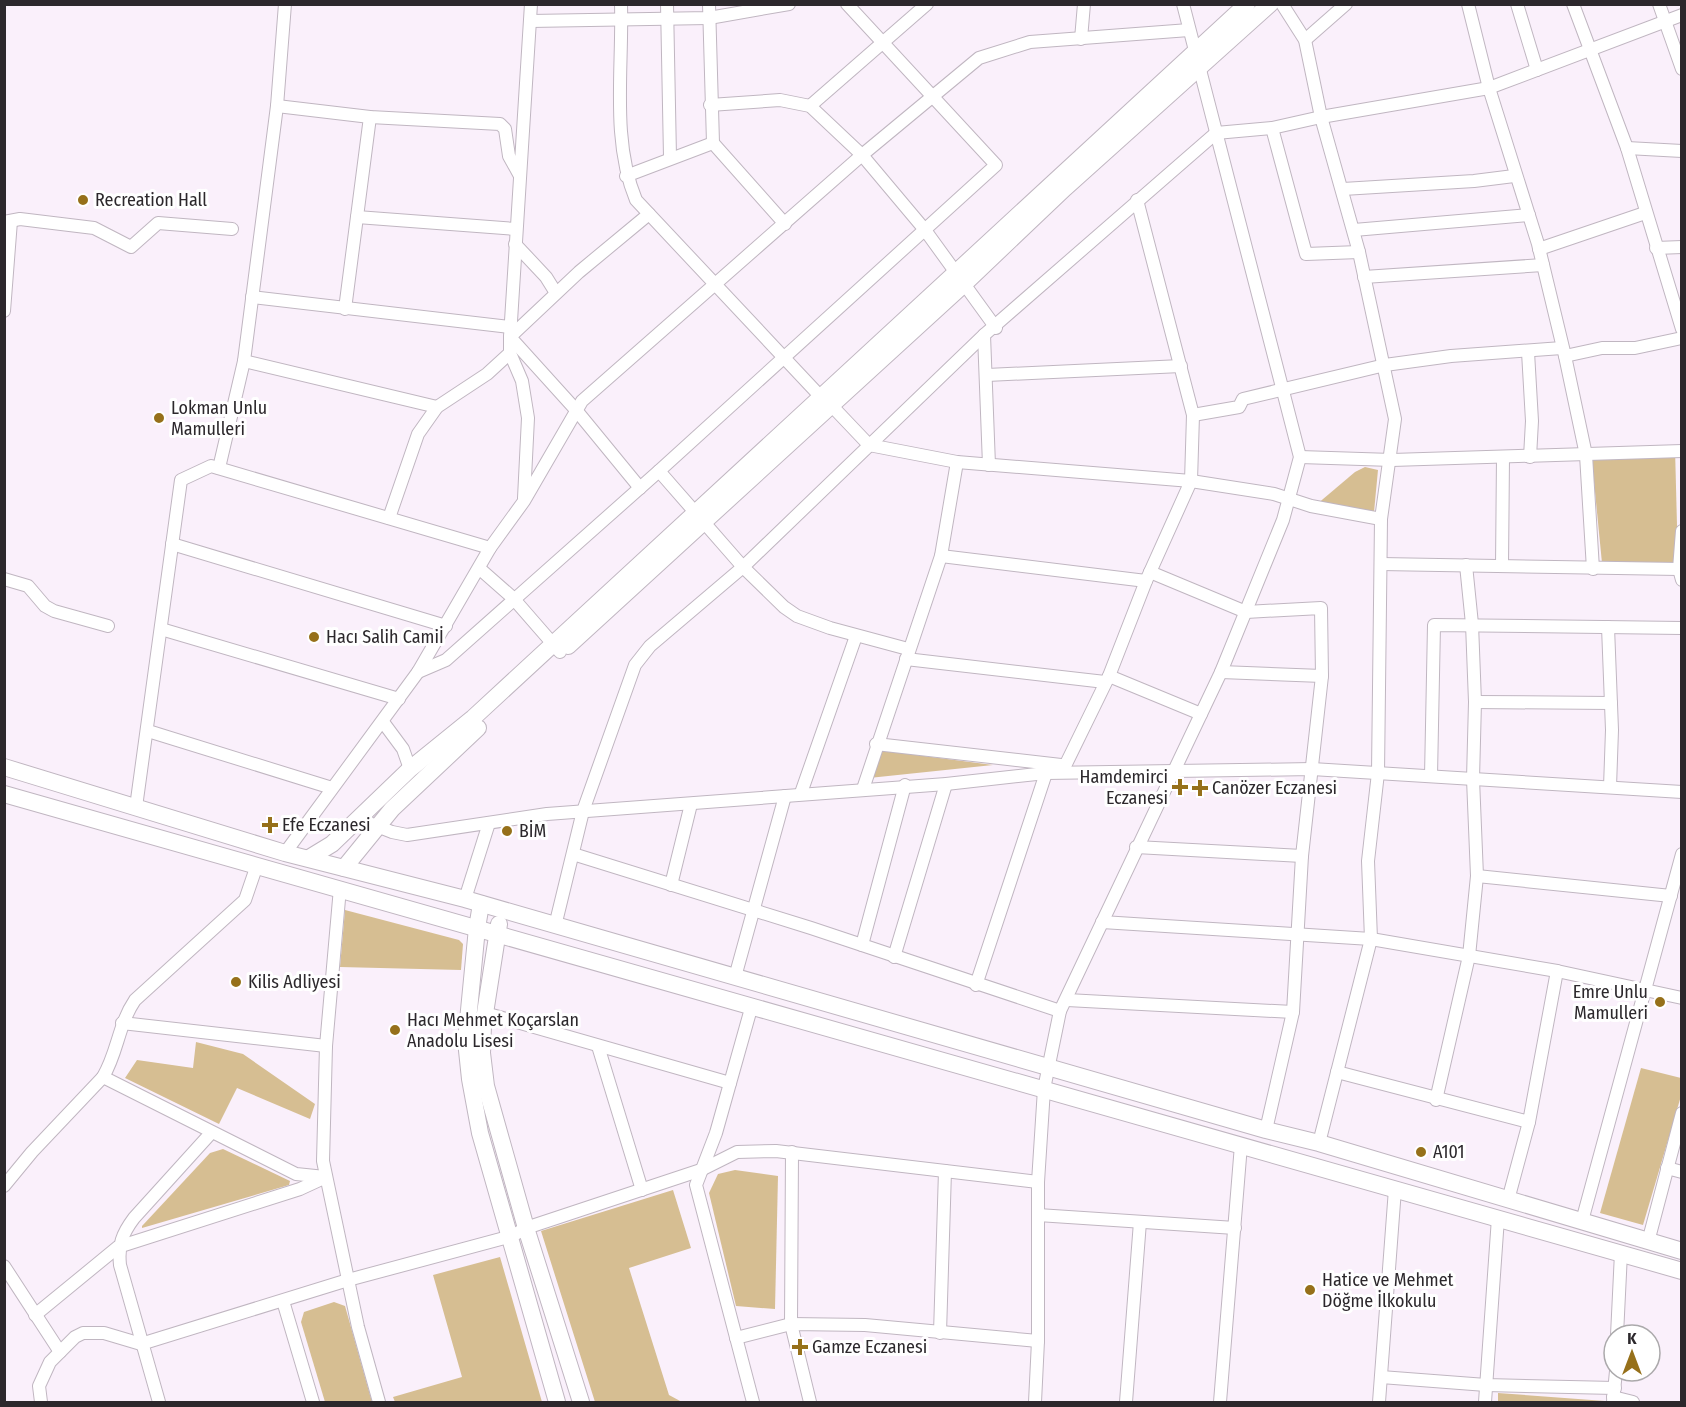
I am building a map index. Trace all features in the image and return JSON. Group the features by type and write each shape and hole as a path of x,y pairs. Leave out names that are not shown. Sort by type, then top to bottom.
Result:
{"main road":[{"path":"960,279 1195,51 1247,4"},
{"path":"309,858 332,844 410,769 556,648 960,279 1270,4"},
{"path":"344,868 378,826 431,770 556,648"},
{"path":"4,767 285,853 473,902 1266,1130 1319,1143 1682,1251"},
{"path":"4,794 1682,1271"},
{"path":"473,902 477,927 466,1041 480,1133 581,1402"},
{"path":"501,910 485,1014 482,1053 486,1086 557,1402"}],"street":[{"path":"219,468 244,361 277,106 285,4"},
{"path":"524,501 528,418 522,381 510,353 510,332 531,4"},
{"path":"621,4 621,137 626,176 636,200 869,445 957,462 1191,481 1274,494 1289,501 1381,519"},
{"path":"667,4 670,157"},
{"path":"709,4 710,105 713,142 785,224"},
{"path":"530,21 709,18 789,4"},
{"path":"418,672 446,660 513,598 659,471 996,165 848,4"},
{"path":"810,106 927,4"},
{"path":"1081,39 1084,4"},
{"path":"1035,1402 1038,1341 1038,1182 1044,1089 1064,1006 1136,847 1221,672 1289,501 1300,457 1281,391 1183,4"},
{"path":"1282,4 1305,40 1321,117 1354,230 1395,419 1392,460 1381,519 1378,774 1368,861 1371,939 1319,1143"},
{"path":"1305,40 1346,4"},
{"path":"1468,4 1514,176 1539,249 1564,352 1586,455 1593,569"},
{"path":"1517,4 1537,70"},
{"path":"1573,4 1627,148 1682,329"},
{"path":"1659,4 1682,69"},
{"path":"555,926 583,811 635,665 650,646 743,567 984,335 996,328 1137,200 1216,133 1272,128 1321,117 1489,88 1682,15"},
{"path":"285,853 418,672 480,569 490,548 524,501 582,401 862,155 979,58 1030,42 1189,30"},
{"path":"710,105 780,100 810,106 862,155 925,230 996,328"},
{"path":"277,106 370,117 500,124 505,129 509,156 519,174"},
{"path":"345,309 370,117"},
{"path":"1272,128 1306,254 1359,252"},
{"path":"626,176 713,142"},
{"path":"1627,148 1682,151"},
{"path":"1343,189 1474,181 1514,176"},
{"path":"976,985 1046,773 1065,765 1107,679 1148,577 1191,481 1193,415 1137,200"},
{"path":"1539,249 1645,213"},
{"path":"510,332 649,214"},
{"path":"1354,230 1529,215"},
{"path":"357,217 516,229"},
{"path":"4,311 8,222 20,219 94,228 131,247 158,223 232,229"},
{"path":"515,244 546,277 556,293"},
{"path":"1656,248 1682,246"},
{"path":"1364,277 1543,265"},
{"path":"252,297 510,332 640,488"},
{"path":"984,335 989,465"},
{"path":"1193,415 1239,407 1243,399 1385,365 1451,356 1635,348 1682,338"},
{"path":"1528,352 1532,421 1530,458"},
{"path":"389,518 418,434 437,408 487,374 510,353"},
{"path":"244,361 437,408"},
{"path":"987,375 1181,366"},
{"path":"1300,457 1392,460 1530,458 1682,451"},
{"path":"1502,566 1503,457"},
{"path":"863,789 876,744 941,556 957,462"},
{"path":"136,807 181,480 211,466 490,548"},
{"path":"659,471 743,567 797,616 907,654 1107,679 1201,714"},
{"path":"1381,564 1593,569 1680,575 1682,531"},
{"path":"172,544 446,626"},
{"path":"941,556 1148,577 1246,612 1322,608 1323,676 1302,856 1293,1012 1266,1130"},
{"path":"1436,1100 1469,956 1477,876 1473,779 1475,702 1472,624 1466,565"},
{"path":"480,569 513,598 556,648"},
{"path":"4,579 28,586 45,606 54,612 108,626"},
{"path":"1431,776 1434,624 1682,627"},
{"path":"1608,627 1611,703 1610,787"},
{"path":"162,629 399,699"},
{"path":"801,793 856,636"},
{"path":"1221,672 1323,676"},
{"path":"1475,702 1611,703"},
{"path":"383,722 402,749 410,769"},
{"path":"148,731 332,788"},
{"path":"876,744 1065,765"},
{"path":"358,819 407,835 583,811 905,785 946,784 1046,773 1175,770 1312,769 1682,792"},
{"path":"894,957 946,784"},
{"path":"862,945 905,785"},
{"path":"735,977 755,912 785,796"},
{"path":"671,885 691,804"},
{"path":"473,902 489,824"},
{"path":"1136,847 1302,856"},
{"path":"573,854 862,945 976,985 1064,1006 1293,1012"},
{"path":"1582,1221 1682,854"},
{"path":"4,1186 32,1152 103,1077 112,1062 122,1023 135,1000 244,900 257,865"},
{"path":"1477,876 1671,896"},
{"path":"340,888 326,1046 322,1161 348,1280 379,1402"},
{"path":"1102,922 1371,939 1557,971 1682,998"},
{"path":"1508,1200 1529,1122 1557,971"},
{"path":"752,1005 716,1133 696,1185 753,1402"},
{"path":"485,1014 730,1083"},
{"path":"122,1023 326,1046"},
{"path":"598,1046 642,1190"},
{"path":"1337,1072 1436,1100 1529,1122"},
{"path":"103,1077 296,1174 326,1178"},
{"path":"1648,1242 1682,1113"},
{"path":"159,1402 120,1265 118,1247 124,1232 134,1218 212,1133"},
{"path":"1220,1402 1241,1145"},
{"path":"41,1402 39,1386 50,1362 83,1333 104,1334 141,1344 348,1280 519,1232 700,1170 737,1152 792,1152 1038,1182"},
{"path":"792,1152 791,1324 810,1402"},
{"path":"1667,1168 1682,1172"},
{"path":"939,1333 945,1171"},
{"path":"35,1315 118,1247 300,1189 326,1178"},
{"path":"1379,1402 1395,1188"},
{"path":"1038,1215 1235,1228"},
{"path":"1485,1402 1498,1218"},
{"path":"1126,1402 1140,1222"},
{"path":"1618,1323 1621,1253"},
{"path":"4,1266 60,1352"},
{"path":"283,1300 313,1402"},
{"path":"736,1338 791,1324 865,1325 1038,1341"},
{"path":"1381,1377 1614,1396 1633,1402"}],"shaded area":[{"path":"1675,448 1678,564 1602,563 1591,451"},
{"path":"1365,467 1378,470 1374,512 1316,505 1355,472"},
{"path":"878,750 993,765 869,778"},
{"path":"345,910 459,940 463,944 461,970 340,967"},
{"path":"196,1042 243,1054 315,1104 310,1119 237,1088 219,1124 125,1078 137,1060 193,1068"},
{"path":"1641,1068 1681,1078 1681,1096 1643,1225 1600,1213"},
{"path":"223,1149 290,1181 289,1185 142,1228 210,1153"},
{"path":"735,1170 778,1176 775,1309 736,1306 709,1193 718,1174"},
{"path":"673,1190 691,1248 629,1268 669,1395 682,1402 595,1402 541,1231"},
{"path":"500,1257 542,1402 395,1402 393,1397 462,1377 433,1275"},
{"path":"334,1302 345,1306 372,1402 325,1402 301,1322 304,1312"},
{"path":"1498,1393 1605,1401 1605,1402 1498,1402"}],"place":[{"name":"Recreation Hall","path":"83,200"},
{"name":"Lokman Unlu Mamulleri","path":"159,418"},
{"name":"Hacı Salih Camiİ","path":"314,637"},
{"name":"Hamdemirci Eczanesi","path":"1180,787"},
{"name":"Canözer Eczanesi","path":"1200,788"},
{"name":"Efe Eczanesi","path":"270,825"},
{"name":"BİM","path":"507,831"},
{"name":"Kilis Adliyesi","path":"236,982"},
{"name":"Emre Unlu Mamulleri","path":"1660,1002"},
{"name":"Hacı Mehmet Koçarslan Anadolu Lisesi","path":"395,1030"},
{"name":"A101","path":"1421,1152"},
{"name":"Hatice ve Mehmet Döğme İlkokulu","path":"1310,1290"},
{"name":"Gamze Eczanesi","path":"800,1347"}]}
